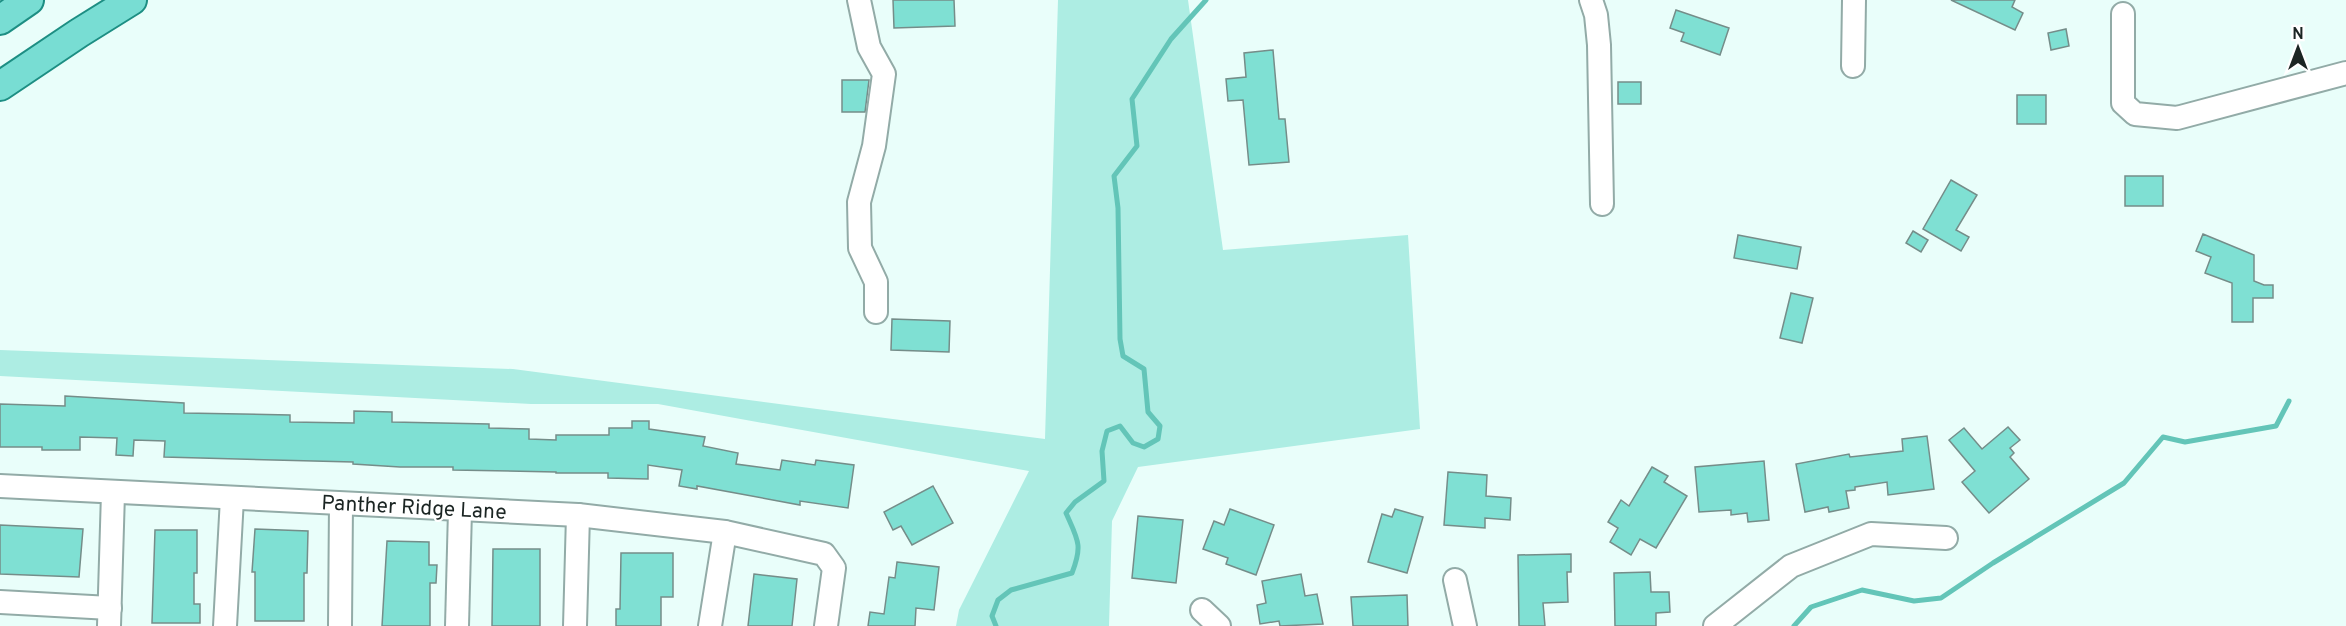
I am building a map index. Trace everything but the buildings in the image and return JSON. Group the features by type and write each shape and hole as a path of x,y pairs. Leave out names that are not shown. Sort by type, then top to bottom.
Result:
{"main road":[{"path":"0,20 29,0"},
{"path":"0,87 55,48 132,0"}],"street":[{"path":"859,0 869,47 884,74 874,146 859,202 860,248 876,282 876,312"},
{"path":"1592,0 1599,45 1602,204"},
{"path":"1853,66 1854,0"},
{"path":"2123,14 2123,103 2135,114 2177,118 2346,73"},
{"name":"Panther Ridge Lane","path":"0,486 578,515 725,532 824,554 834,568 826,626"},
{"path":"0,602 109,617 113,493"},
{"path":"225,626 232,498"},
{"path":"340,626 341,504"},
{"path":"457,626 460,510"},
{"path":"575,626 578,515"},
{"path":"710,626 725,532"},
{"path":"1715,626 1791,566 1870,534 1946,538"},
{"path":"1455,580 1465,626"},
{"path":"1202,610 1219,626"}],"green space":[{"path":"1058,0 1188,0 1223,250 1408,235 1420,429 1138,467 1112,521 1109,626 956,626 959,610 1029,471 658,404 531,404 0,376 0,350 513,369 1045,439"}],"waterway":[{"path":"996,626 992,616 998,600 1011,590 1072,573 1078,543 1066,513 1075,502 1104,481 1102,451 1107,431 1120,426 1133,443 1144,447 1158,439 1160,426 1148,412 1144,369 1123,356 1120,339 1118,208 1114,176 1137,146 1132,99 1171,39 1206,0"},
{"path":"1794,626 1811,607 1862,590 1914,601 1941,598 1993,563 2124,483 2163,437 2185,442 2276,426 2289,401"}]}
